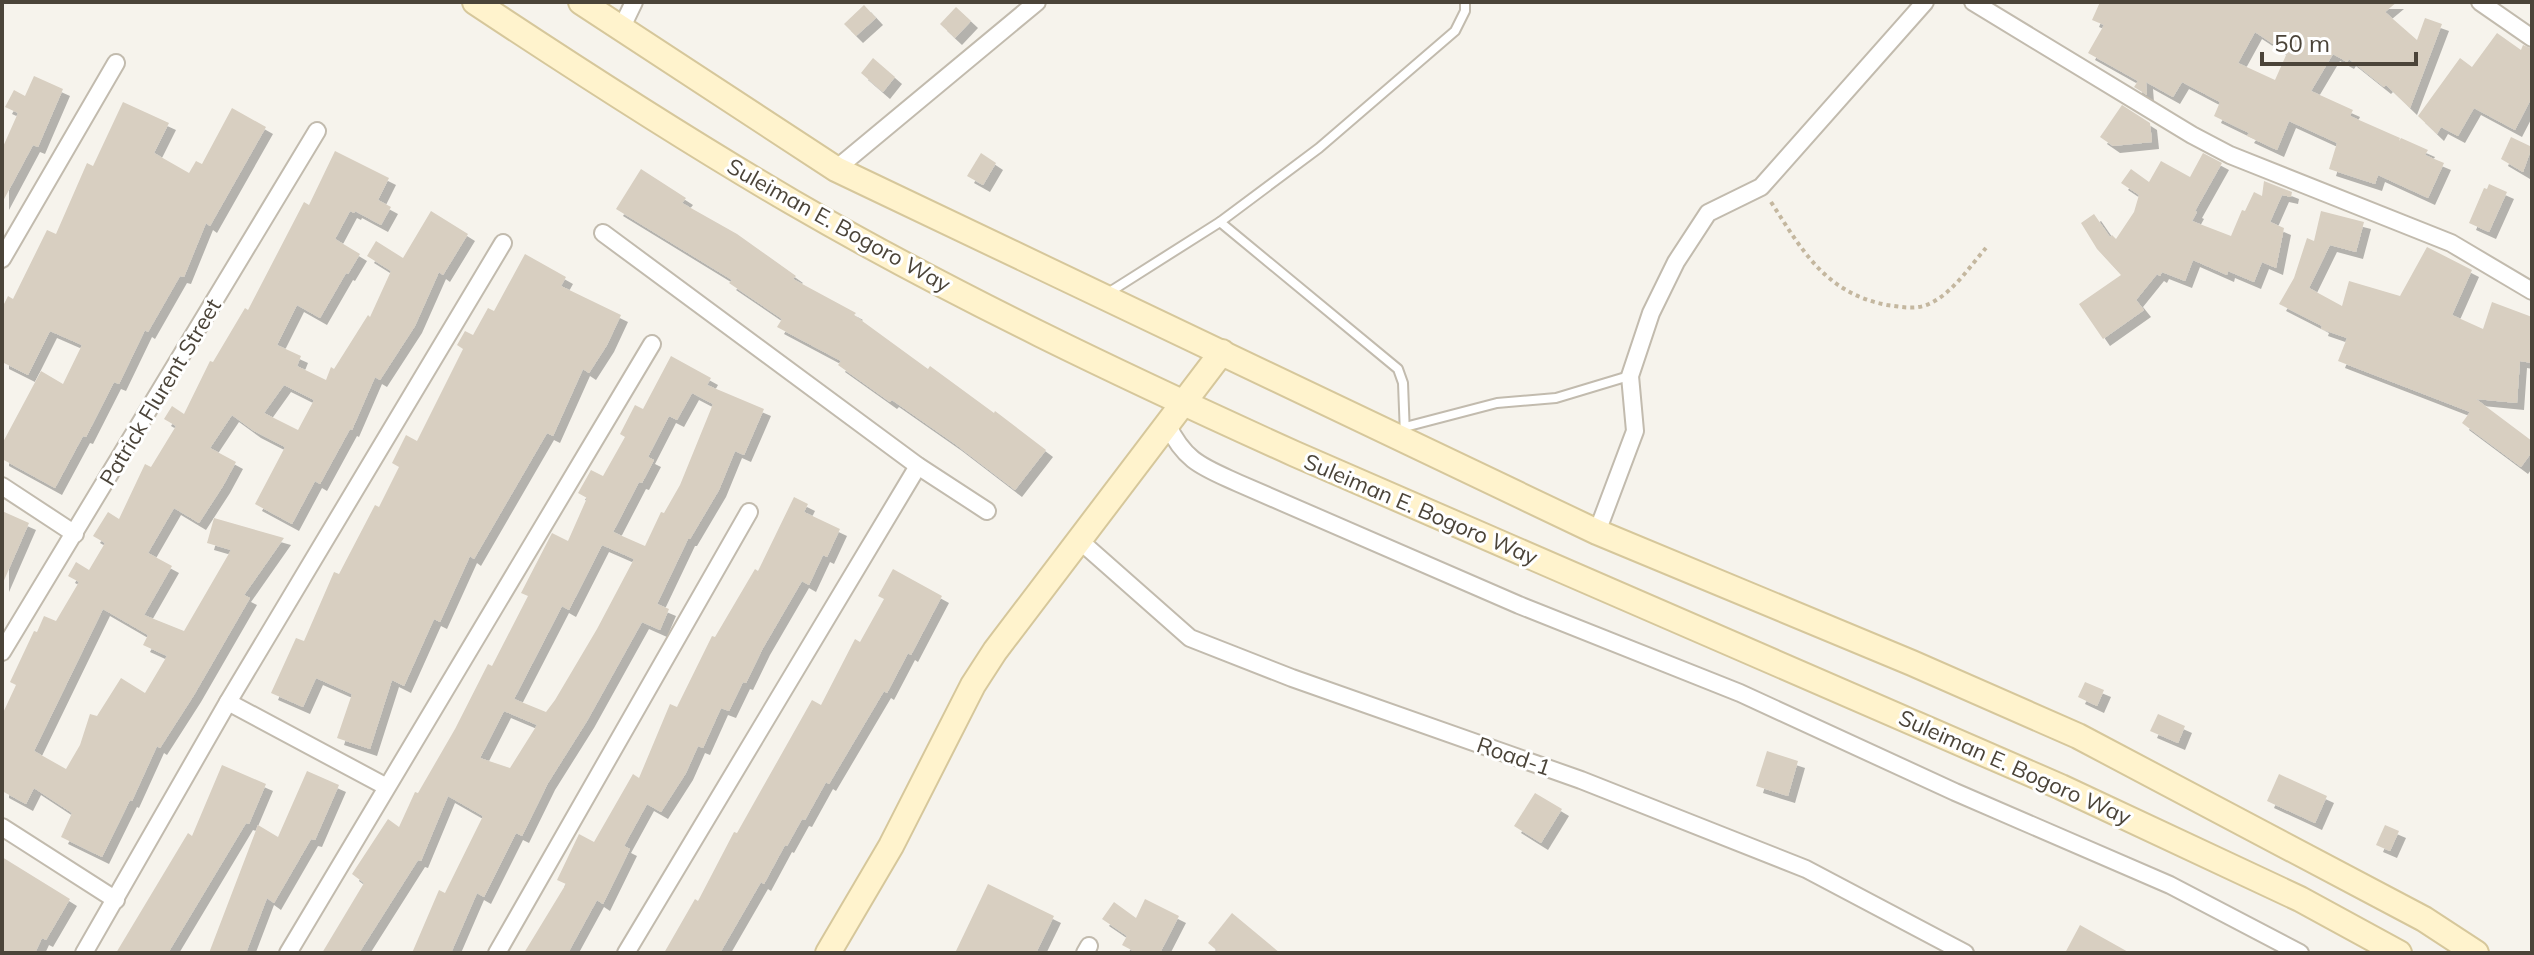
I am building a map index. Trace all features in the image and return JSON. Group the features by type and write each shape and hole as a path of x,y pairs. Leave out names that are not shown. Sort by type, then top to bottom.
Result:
{"street":[{"name":"Suleiman E. Bogoro Way","path":"475,2 634,107 794,203 952,289 1183,403 1324,467 2061,787 2286,892 2399,953"},
{"path":"621,29 634,2"},
{"path":"836,169 1037,2"},
{"path":"1597,532 1635,431 1630,376 1651,313 1676,262 1708,213 1761,187 1925,2"},
{"path":"1973,2 2230,155 2451,243 2532,291"},
{"path":"2481,2 2532,38"},
{"path":"589,4 621,29 836,169 1101,297 1405,434 1597,532 2078,736 2424,919 2476,953"},
{"path":"2,259 116,63"},
{"name":"Patrick Flurent Street","path":"2,652 317,131"},
{"path":"603,233 918,466 987,511"},
{"path":"84,953 228,702 503,243"},
{"path":"288,953 385,786 652,344"},
{"path":"828,953 891,846 973,685 995,651 1222,352"},
{"path":"1167,424 1172,436 1193,462 1519,605 1740,693 1955,792 2170,885 2300,953"},
{"path":"626,953 918,466"},
{"path":"2,486 75,534"},
{"path":"497,953 749,512"},
{"name":"Road-1","path":"1079,540 1190,638 1292,678 1581,780 1806,869 1965,953"},
{"path":"228,702 385,786"},
{"path":"2,827 116,900"}],"lane":[{"path":"1101,297 1220,222 1319,148 1455,31 1465,11 1465,2"},
{"path":"1220,222 1398,369 1403,383 1405,434 1497,403 1556,398 1630,376"}],"path":[{"path":"1761,187 1809,261 1823,275 1873,302 1905,308 1927,305 1947,293 1986,248"}],"building":[{"path":"2100,2 2397,2 2385,12 2417,40 2425,18 2442,24 2410,108 2386,85 2384,87 2349,59 2347,62 2333,54 2311,91 2353,110 2350,116 2400,138 2399,141 2401,138 2428,150 2425,155 2444,163 2428,198 2378,175 2375,184 2329,169 2337,143 2289,121 2277,150 2214,116 2220,102 2182,82 2173,97 2146,82 2147,95 2134,87 2138,81 2088,53 2104,25 2092,20","holes":["2255,32 2287,53 2275,80 2238,63"]},
{"path":"864,5 876,18 856,36 844,24"},
{"path":"956,7 971,21 955,38 940,24"},
{"path":"2497,33 2521,50 2523,45 2532,49 2532,97 2515,130 2474,108 2458,136 2441,127 2437,134 2418,116 2460,58 2472,67"},
{"path":"873,58 895,77 883,92 861,73"},
{"path":"34,76 63,89 38,147 33,145 2,203 2,149 18,113 5,107 14,90 25,96"},
{"path":"123,102 169,123 154,153 189,173 196,161 202,164 232,108 266,127 210,226 206,223 184,277 180,276 148,332 145,330 119,384 114,382 55,488 2,459 2,444 41,371 63,384 82,345 50,331 28,375 2,362 2,308 8,296 13,299 47,230 56,234 87,163 93,166"},
{"path":"2122,105 2150,123 2152,142 2113,146 2100,137"},
{"path":"2511,137 2532,147 2523,172 2501,159"},
{"path":"335,151 389,178 378,200 391,207 381,225 350,211 335,239 360,254 320,318 297,305 277,345 301,356 297,366 326,380 331,367 334,369 368,315 370,317 391,271 367,256 376,241 403,258 431,211 468,234 443,275 439,272 415,326 380,380 375,377 352,430 320,484 315,481 292,524 255,504 285,447 232,415 210,448 236,462 223,486 199,523 174,508 148,553 172,566 144,615 184,631 231,550 207,543 214,518 284,538 244,595 250,598 194,695 160,748 157,746 102,857 61,837 72,813 34,788 26,804 2,791 2,715 16,685 10,682 44,616 56,621 79,582 68,576 76,562 89,570 105,543 93,536 108,512 119,519 145,464 151,467 176,426 164,419 172,406 184,414 210,361 213,362 245,308 248,310 304,202 309,205","holes":["284,385 314,400 298,430 264,413","103,609 148,635 143,645 167,656 145,693 121,678 97,716 90,714 80,745 66,769 34,751"]},
{"path":"981,153 996,163 983,185 967,176"},
{"path":"2203,153 2222,163 2192,221 2231,236 2254,192 2262,196 2264,181 2292,192 2291,197 2282,195 2270,222 2284,228 2276,268 2262,262 2254,282 2228,271 2227,275 2193,260 2185,281 2162,272 2160,276 2157,274 2136,300 2144,310 2103,339 2079,304 2121,275 2097,249 2081,223 2094,214 2110,237 2112,235 2116,239 2134,212 2139,195 2121,183 2131,169 2149,182 2161,161 2190,177"},
{"path":"641,169 686,198 682,203 737,234 796,276 793,279 856,313 854,315 928,369 930,366 1046,450 1015,490 955,444 838,365 841,361 777,327 782,319 729,283 732,280 616,209"},
{"path":"2489,184 2507,192 2489,232 2469,223 2484,188 2487,189"},
{"path":"2321,211 2364,222 2356,252 2330,245 2309,288 2342,306 2349,281 2400,296 2427,247 2472,270 2452,315 2483,329 2492,302 2532,317 2532,363 2520,361 2517,403 2476,399 2532,441 2532,452 2521,467 2462,423 2470,412 2338,361 2347,338 2321,329 2322,326 2279,304 2294,278 2307,238 2314,241"},
{"path":"525,254 566,277 561,286 621,315 589,373 583,369 553,436 547,433 474,559 470,556 440,622 434,619 404,686 392,680 370,749 337,738 352,694 316,678 303,707 271,693 296,638 304,641 334,572 339,574 375,505 379,507 399,467 392,463 406,435 417,441 463,349 457,345 465,331 473,335 488,308 494,311"},
{"path":"671,356 711,378 707,385 764,409 744,455 735,451 719,490 688,539 657,604 669,609 660,630 642,622 587,721 548,783 522,836 516,833 484,897 477,893 451,953 412,953 439,890 445,893 483,816 448,796 421,861 418,860 359,953 322,953 364,883 352,874 388,819 399,827 415,792 418,793 455,729 488,664 492,666 528,596 521,593 552,533 568,541 587,498 578,493 591,470 603,476 625,437 620,434 635,405 643,409","holes":["692,393 713,404 680,485 664,513 661,512 645,546 613,532 654,460 648,457 669,416 677,420","602,545 634,559 597,629 546,712 514,699 562,606 569,610","504,711 537,725 510,768 480,758"]},
{"path":"794,497 808,504 804,512 840,529 827,557 823,555 809,585 802,581 729,711 721,708 703,748 698,746 686,773 661,812 647,804 624,846 630,849 603,904 597,900 568,953 524,953 566,884 557,880 579,834 594,842 633,774 639,778 670,704 677,707 712,636 715,637 755,569 758,571"},
{"path":"2,511 29,523 2,585"},
{"path":"893,569 942,596 911,655 908,653 887,693 884,691 829,784 826,782 805,820 802,819 785,845 764,884 761,882 720,953 664,953 695,899 698,901 734,832 737,833 812,700 821,705 855,639 860,642 884,599 878,596"},
{"path":"2085,682 2104,690 2097,706 2078,697"},
{"path":"2158,714 2185,726 2178,743 2150,731"},
{"path":"1767,751 1798,761 1788,796 1756,786"},
{"path":"222,765 266,784 249,824 246,823 168,953 116,953 188,833 192,836"},
{"path":"307,771 339,785 315,840 311,839 274,903 267,898 246,953 209,953 258,825 278,837"},
{"path":"2279,774 2327,796 2315,823 2267,801"},
{"path":"1535,793 1562,809 1541,843 1514,826"},
{"path":"2385,825 2399,831 2390,851 2376,845"},
{"path":"2,857 70,899 35,953 2,953"},
{"path":"988,884 1054,916 1036,953 955,953"},
{"path":"1145,899 1179,916 1160,953 1137,953 1122,945 1127,936 1102,919 1114,902 1136,918"},
{"path":"1232,913 1280,953 1220,953 1208,943"},
{"path":"2080,925 2130,953 2065,953"}]}
